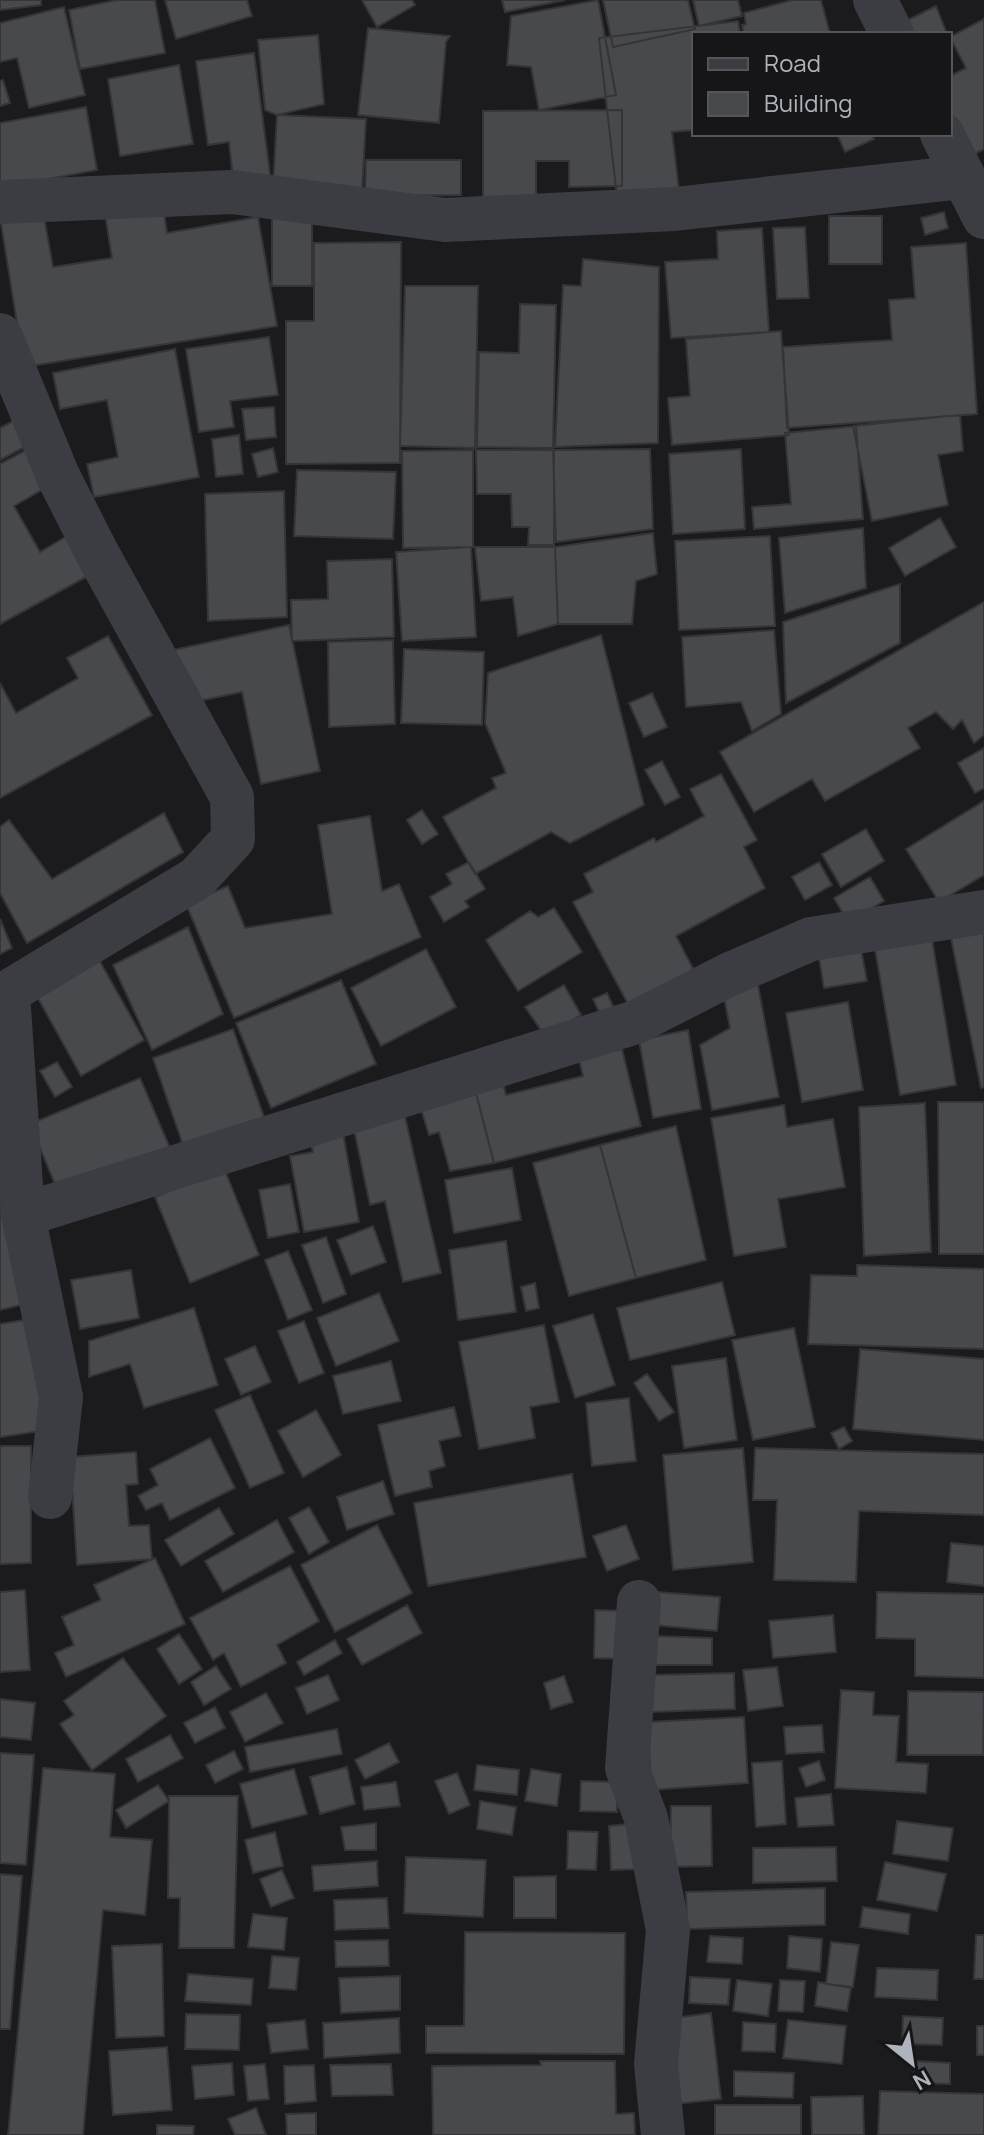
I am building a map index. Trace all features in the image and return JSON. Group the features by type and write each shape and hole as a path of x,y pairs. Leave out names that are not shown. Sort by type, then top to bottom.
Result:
{"street":[{"path":"875,0 891,32"},
{"path":"943,136 984,217"},
{"path":"0,202 232,192 445,220 674,209 963,177"},
{"path":"0,335 58,476 97,553 232,797 233,839 197,878 4,995 23,1215 61,1397 50,1497"},
{"path":"23,1215 636,1022 728,975 811,939 984,912"},
{"path":"639,1602 627,1768 646,1818 668,1930 656,2064 663,2135"}],"building":[{"path":"0,0 41,0 41,5 0,10"},
{"path":"117,0 155,0 165,53 80,69 69,10"},
{"path":"165,0 247,0 252,16 176,39"},
{"path":"362,0 412,0 415,5 377,27"},
{"path":"502,0 565,0 505,12"},
{"path":"598,0 616,95 539,110 531,67 507,65 511,16"},
{"path":"603,0 688,0 695,29 613,47"},
{"path":"693,0 738,0 742,16 699,26"},
{"path":"792,0 821,0 829,32 744,32 744,13"},
{"path":"936,6 946,32 884,32"},
{"path":"64,7 85,95 29,108 17,58 0,62 0,23"},
{"path":"984,19 984,149 973,155 952,123 952,75 966,68 952,36"},
{"path":"738,21 740,32 692,32 692,130 672,132 680,198 618,206 599,38"},
{"path":"368,28 450,36 446,42 439,123 358,115"},
{"path":"318,35 324,104 277,115 265,110 258,40"},
{"path":"254,53 271,181 234,187 229,142 208,145 196,61"},
{"path":"179,65 193,144 120,156 108,79"},
{"path":"3,80 10,103 0,106 0,81"},
{"path":"86,107 97,170 0,188 0,123"},
{"path":"622,110 622,186 569,187 569,161 536,161 536,210 483,209 483,111"},
{"path":"277,115 366,119 362,191 273,185"},
{"path":"838,136 872,136 874,139 845,152"},
{"path":"366,160 461,160 461,195 365,196"},
{"path":"162,198 167,233 258,217 277,326 24,367 0,217 43,211 53,267 112,258 104,208"},
{"path":"944,212 948,228 925,235 921,218"},
{"path":"829,216 882,216 882,264 829,264"},
{"path":"272,217 312,217 312,286 272,286"},
{"path":"805,227 809,298 777,299 773,228"},
{"path":"762,228 769,332 671,338 665,262 718,259 717,231"},
{"path":"401,242 400,463 286,464 286,321 314,321 314,243"},
{"path":"966,243 977,414 787,428 783,347 892,340 889,300 915,298 911,247"},
{"path":"583,259 659,267 658,443 555,447 563,285 581,286"},
{"path":"405,286 478,286 475,448 400,446"},
{"path":"520,304 556,305 553,448 477,447 479,352 519,353"},
{"path":"781,331 789,435 672,445 668,398 690,396 686,339"},
{"path":"269,337 278,395 230,401 234,427 199,432 186,349"},
{"path":"175,349 199,477 94,497 87,464 118,457 107,400 60,409 53,373"},
{"path":"274,407 276,437 246,440 242,409"},
{"path":"960,415 963,451 938,455 948,505 872,521 853,426"},
{"path":"23,416 36,441 0,460 0,428"},
{"path":"856,426 863,519 754,529 752,507 791,504 785,433"},
{"path":"239,435 243,474 216,477 212,439"},
{"path":"273,448 278,472 258,477 252,454"},
{"path":"650,449 653,529 556,542 553,450"},
{"path":"741,449 745,529 673,534 669,454"},
{"path":"26,450 47,487 14,506 40,552 72,533 95,572 0,624 0,464"},
{"path":"473,450 473,547 403,548 402,451"},
{"path":"476,450 554,450 554,545 528,545 529,527 512,527 511,494 477,494"},
{"path":"297,470 396,472 393,539 294,536"},
{"path":"284,491 287,617 208,621 205,494"},
{"path":"940,518 956,547 905,576 889,548"},
{"path":"863,528 866,588 785,613 779,538"},
{"path":"653,533 657,574 636,581 632,624 558,624 555,547"},
{"path":"770,536 775,626 679,630 675,541"},
{"path":"471,547 476,637 402,641 396,552"},
{"path":"475,547 555,547 558,624 518,636 513,597 481,601"},
{"path":"392,559 394,637 292,641 291,600 328,599 327,561"},
{"path":"900,584 900,643 786,703 783,622"},
{"path":"984,602 984,735 974,743 962,720 953,729 936,712 908,728 920,748 825,801 812,779 754,812 720,752"},
{"path":"289,625 320,771 261,784 242,692 170,707 159,653"},
{"path":"774,630 781,714 752,731 741,702 686,707 682,637"},
{"path":"601,635 644,805 570,843 551,832 475,874 443,817 496,788 492,778 506,773 485,723 488,673"},
{"path":"108,636 152,715 0,798 0,683 16,713 78,678 67,658"},
{"path":"393,640 395,724 329,727 328,642"},
{"path":"404,649 484,652 482,725 401,723"},
{"path":"652,693 667,727 644,737 629,703"},
{"path":"984,748 984,788 975,793 958,763"},
{"path":"662,761 680,797 665,805 645,770"},
{"path":"721,774 757,840 744,847 765,888 676,936 700,982 635,1017 573,902 593,892 584,874 654,838 656,842 704,816 690,789"},
{"path":"984,801 984,875 939,902 906,849"},
{"path":"422,810 438,834 422,844 407,820"},
{"path":"164,813 183,852 27,943 0,893 0,827 9,820 52,879"},
{"path":"370,816 382,891 399,884 421,937 234,1018 186,904 228,886 245,928 332,914 318,825"},
{"path":"866,829 884,861 841,887 822,854"},
{"path":"469,862 485,889 465,901 469,907 444,922 430,897 452,884 446,874"},
{"path":"819,862 832,885 805,900 792,877"},
{"path":"870,877 884,901 848,922 834,898"},
{"path":"554,908 582,952 518,991 486,940 530,911 538,917"},
{"path":"0,919 12,948 0,954"},
{"path":"984,926 984,1087 981,1088 950,933"},
{"path":"188,927 223,1014 152,1050 113,965"},
{"path":"932,939 956,1085 900,1095 875,949"},
{"path":"860,944 867,981 824,988 818,951"},
{"path":"426,949 456,1007 381,1046 351,988"},
{"path":"97,956 144,1040 81,1076 34,991"},
{"path":"341,980 376,1064 271,1108 236,1023"},
{"path":"757,980 779,1097 712,1110 700,1045 730,1028 722,987"},
{"path":"564,985 581,1015 545,1036 525,1007"},
{"path":"607,993 618,1017 605,1024 593,999"},
{"path":"848,1002 863,1090 802,1102 786,1013"},
{"path":"233,1029 264,1117 183,1145 153,1058"},
{"path":"688,1030 701,1109 653,1118 639,1040"},
{"path":"622,1049 641,1126 494,1163 476,1093 502,1078 506,1095 583,1076 579,1059"},
{"path":"57,1062 72,1087 55,1097 40,1071"},
{"path":"140,1078 170,1148 59,1194 30,1124"},
{"path":"476,1093 494,1163 450,1171 439,1132 429,1135 421,1109"},
{"path":"938,1102 984,1102 984,1254 939,1254"},
{"path":"925,1103 931,1252 864,1256 859,1107"},
{"path":"784,1105 787,1127 833,1119 845,1187 778,1199 786,1247 734,1256 711,1118"},
{"path":"403,1108 441,1273 403,1282 385,1201 370,1205 352,1120"},
{"path":"676,1126 706,1260 636,1278 600,1145"},
{"path":"342,1127 359,1222 304,1232 290,1156 313,1152 308,1133"},
{"path":"600,1145 636,1278 569,1296 533,1163"},
{"path":"224,1168 259,1255 190,1283 155,1197"},
{"path":"512,1168 521,1220 454,1233 445,1180"},
{"path":"290,1184 299,1232 268,1238 259,1190"},
{"path":"0,1203 21,1305 0,1310"},
{"path":"373,1226 386,1262 351,1275 337,1240"},
{"path":"326,1237 346,1294 323,1303 302,1245"},
{"path":"506,1241 516,1312 458,1320 449,1250"},
{"path":"288,1251 312,1310 288,1320 265,1260"},
{"path":"857,1265 984,1269 984,1349 808,1344 811,1275 857,1276"},
{"path":"131,1270 139,1318 80,1329 71,1280"},
{"path":"722,1282 735,1335 630,1360 617,1308"},
{"path":"535,1283 539,1308 526,1311 521,1287"},
{"path":"379,1293 399,1341 336,1366 317,1318"},
{"path":"194,1308 218,1385 144,1408 130,1364 89,1377 89,1341"},
{"path":"593,1314 615,1385 575,1398 553,1326"},
{"path":"31,1319 48,1430 0,1437 0,1324"},
{"path":"304,1321 324,1373 299,1383 278,1331"},
{"path":"544,1325 559,1402 530,1407 535,1438 479,1449 459,1342"},
{"path":"794,1328 815,1427 753,1440 732,1340"},
{"path":"255,1346 271,1382 241,1395 225,1359"},
{"path":"860,1349 984,1359 984,1440 853,1429"},
{"path":"726,1358 737,1440 684,1448 672,1366"},
{"path":"391,1361 401,1401 343,1414 333,1376"},
{"path":"647,1374 674,1412 659,1421 634,1383"},
{"path":"250,1395 284,1473 250,1488 215,1410"},
{"path":"629,1398 636,1461 592,1466 586,1403"},
{"path":"454,1407 461,1436 439,1441 445,1466 429,1471 432,1487 395,1496 378,1425"},
{"path":"316,1410 341,1455 303,1477 278,1431"},
{"path":"844,1427 852,1441 839,1449 831,1433"},
{"path":"210,1438 235,1488 170,1520 162,1503 146,1510 138,1496 158,1485 150,1469"},
{"path":"0,1446 31,1446 31,1563 0,1564"},
{"path":"743,1448 753,1562 673,1570 663,1455"},
{"path":"755,1448 984,1454 984,1515 859,1511 856,1582 774,1580 777,1500 753,1500"},
{"path":"136,1452 138,1484 126,1485 129,1526 149,1525 152,1559 77,1565 70,1457"},
{"path":"572,1474 586,1557 428,1586 414,1503"},
{"path":"383,1481 394,1514 347,1530 337,1497"},
{"path":"309,1507 329,1542 309,1554 289,1518"},
{"path":"219,1508 234,1534 181,1566 165,1540"},
{"path":"277,1520 294,1552 223,1592 205,1561"},
{"path":"377,1525 412,1593 335,1632 301,1565"},
{"path":"626,1525 639,1559 607,1571 593,1536"},
{"path":"951,1543 984,1546 984,1586 947,1582"},
{"path":"155,1558 185,1624 66,1677 55,1653 74,1645 62,1617 101,1600 94,1585"},
{"path":"290,1566 319,1621 277,1645 286,1663 241,1687 224,1653 213,1660 190,1618"},
{"path":"25,1590 30,1670 0,1672 0,1592"},
{"path":"657,1592 720,1597 717,1631 654,1625"},
{"path":"877,1592 984,1594 984,1678 915,1676 915,1639 876,1638"},
{"path":"407,1605 422,1633 362,1665 347,1639"},
{"path":"595,1610 631,1611 630,1659 594,1658"},
{"path":"833,1615 836,1652 773,1658 769,1621"},
{"path":"179,1634 202,1669 179,1684 157,1649"},
{"path":"655,1636 712,1638 712,1665 654,1665"},
{"path":"335,1640 342,1653 304,1675 297,1662"},
{"path":"123,1658 166,1716 92,1770 60,1724 74,1715 64,1701"},
{"path":"216,1666 231,1689 204,1705 191,1682"},
{"path":"777,1667 783,1706 748,1711 743,1670"},
{"path":"734,1673 735,1709 652,1712 651,1675"},
{"path":"328,1675 339,1700 307,1714 296,1688"},
{"path":"564,1676 573,1702 551,1709 544,1683"},
{"path":"841,1690 874,1692 873,1715 899,1716 896,1762 928,1764 926,1793 835,1788"},
{"path":"908,1691 984,1692 983,1755 907,1755"},
{"path":"266,1693 283,1723 245,1742 230,1712"},
{"path":"0,1699 35,1703 31,1740 0,1737"},
{"path":"215,1707 225,1728 195,1743 184,1723"},
{"path":"744,1717 748,1783 651,1790 648,1722"},
{"path":"822,1725 824,1752 786,1754 784,1727"},
{"path":"337,1729 342,1754 250,1772 245,1747"},
{"path":"170,1735 183,1758 138,1782 126,1759"},
{"path":"389,1743 399,1762 365,1779 355,1760"},
{"path":"234,1751 243,1769 215,1783 206,1765"},
{"path":"0,1753 34,1755 26,1865 0,1863"},
{"path":"782,1761 786,1824 756,1827 752,1763"},
{"path":"819,1761 825,1780 806,1787 799,1768"},
{"path":"477,1765 519,1770 517,1795 474,1790"},
{"path":"347,1767 355,1804 320,1814 310,1777"},
{"path":"43,1768 115,1774 110,1837 152,1840 145,1915 103,1910 83,2135 8,2135"},
{"path":"294,1769 307,1814 252,1828 240,1784"},
{"path":"531,1769 561,1774 557,1806 525,1801"},
{"path":"457,1773 470,1805 449,1814 435,1781"},
{"path":"581,1781 617,1782 617,1812 580,1811"},
{"path":"396,1782 400,1806 364,1810 361,1787"},
{"path":"158,1785 169,1801 126,1828 116,1810"},
{"path":"831,1794 834,1825 798,1827 795,1798"},
{"path":"169,1796 238,1796 234,1948 179,1948 180,1898 168,1898"},
{"path":"480,1801 516,1807 512,1835 477,1829"},
{"path":"671,1806 711,1806 712,1866 670,1867"},
{"path":"897,1821 953,1828 948,1861 893,1854"},
{"path":"376,1823 376,1850 345,1850 341,1827"},
{"path":"638,1823 641,1869 611,1870 609,1826"},
{"path":"568,1831 598,1832 596,1870 567,1869"},
{"path":"275,1832 283,1866 253,1873 245,1840"},
{"path":"836,1847 837,1881 753,1883 753,1848"},
{"path":"406,1857 486,1860 483,1917 404,1913"},
{"path":"377,1861 378,1886 314,1891 312,1866"},
{"path":"885,1862 946,1874 937,1911 877,1900"},
{"path":"282,1870 294,1898 271,1907 260,1879"},
{"path":"0,1874 22,1876 10,2029 0,2029"},
{"path":"556,1876 556,1918 514,1918 514,1877"},
{"path":"825,1888 825,1925 687,1929 686,1892"},
{"path":"387,1898 389,1928 335,1930 334,1900"},
{"path":"863,1907 910,1914 908,1934 860,1927"},
{"path":"253,1914 287,1918 284,1950 248,1947"},
{"path":"465,1932 625,1933 624,2054 426,2053 426,2026 464,2026"},
{"path":"976,1935 984,1935 984,1979 974,1979"},
{"path":"710,1936 743,1938 742,1964 707,1962"},
{"path":"789,1936 822,1939 820,1972 787,1968"},
{"path":"388,1940 389,1966 336,1967 335,1941"},
{"path":"831,1942 859,1945 853,1987 826,1984"},
{"path":"162,1944 164,2036 116,2038 112,1946"},
{"path":"272,1956 299,1958 296,1990 269,1988"},
{"path":"877,1968 938,1970 937,2000 875,1997"},
{"path":"188,1974 253,1979 251,2005 185,2001"},
{"path":"400,1976 400,2010 341,2013 339,1978"},
{"path":"690,1977 730,1979 728,2005 689,2003"},
{"path":"737,1980 772,1984 768,2016 733,2011"},
{"path":"780,1980 805,1981 803,2012 778,2011"},
{"path":"818,1982 851,1988 847,2011 815,2006"},
{"path":"711,2013 721,2099 676,2104 667,2019"},
{"path":"186,2014 240,2015 239,2050 185,2049"},
{"path":"903,2016 943,2018 942,2045 902,2044"},
{"path":"399,2018 400,2053 324,2058 323,2023"},
{"path":"305,2020 308,2049 271,2053 267,2024"},
{"path":"788,2020 846,2026 842,2064 783,2058"},
{"path":"743,2022 776,2024 775,2052 742,2051"},
{"path":"977,2026 984,2026 984,2055 977,2055"},
{"path":"167,2047 172,2110 113,2115 109,2051"},
{"path":"540,2061 615,2061 616,2114 634,2113 635,2135 433,2135 432,2066 541,2065"},
{"path":"915,2061 950,2063 950,2084 913,2083"},
{"path":"232,2063 234,2095 195,2099 192,2066"},
{"path":"265,2064 269,2099 248,2101 244,2066"},
{"path":"391,2064 393,2095 332,2096 330,2065"},
{"path":"314,2065 316,2101 285,2104 284,2066"},
{"path":"734,2071 794,2073 793,2098 734,2096"},
{"path":"880,2091 984,2094 984,2135 878,2135"},
{"path":"863,2096 864,2135 812,2135 811,2097"},
{"path":"715,2105 801,2105 801,2135 715,2135"},
{"path":"256,2108 266,2135 235,2135 228,2119"},
{"path":"316,2113 316,2135 287,2135 286,2114"},
{"path":"157,2125 194,2126 193,2135 157,2135"}]}
